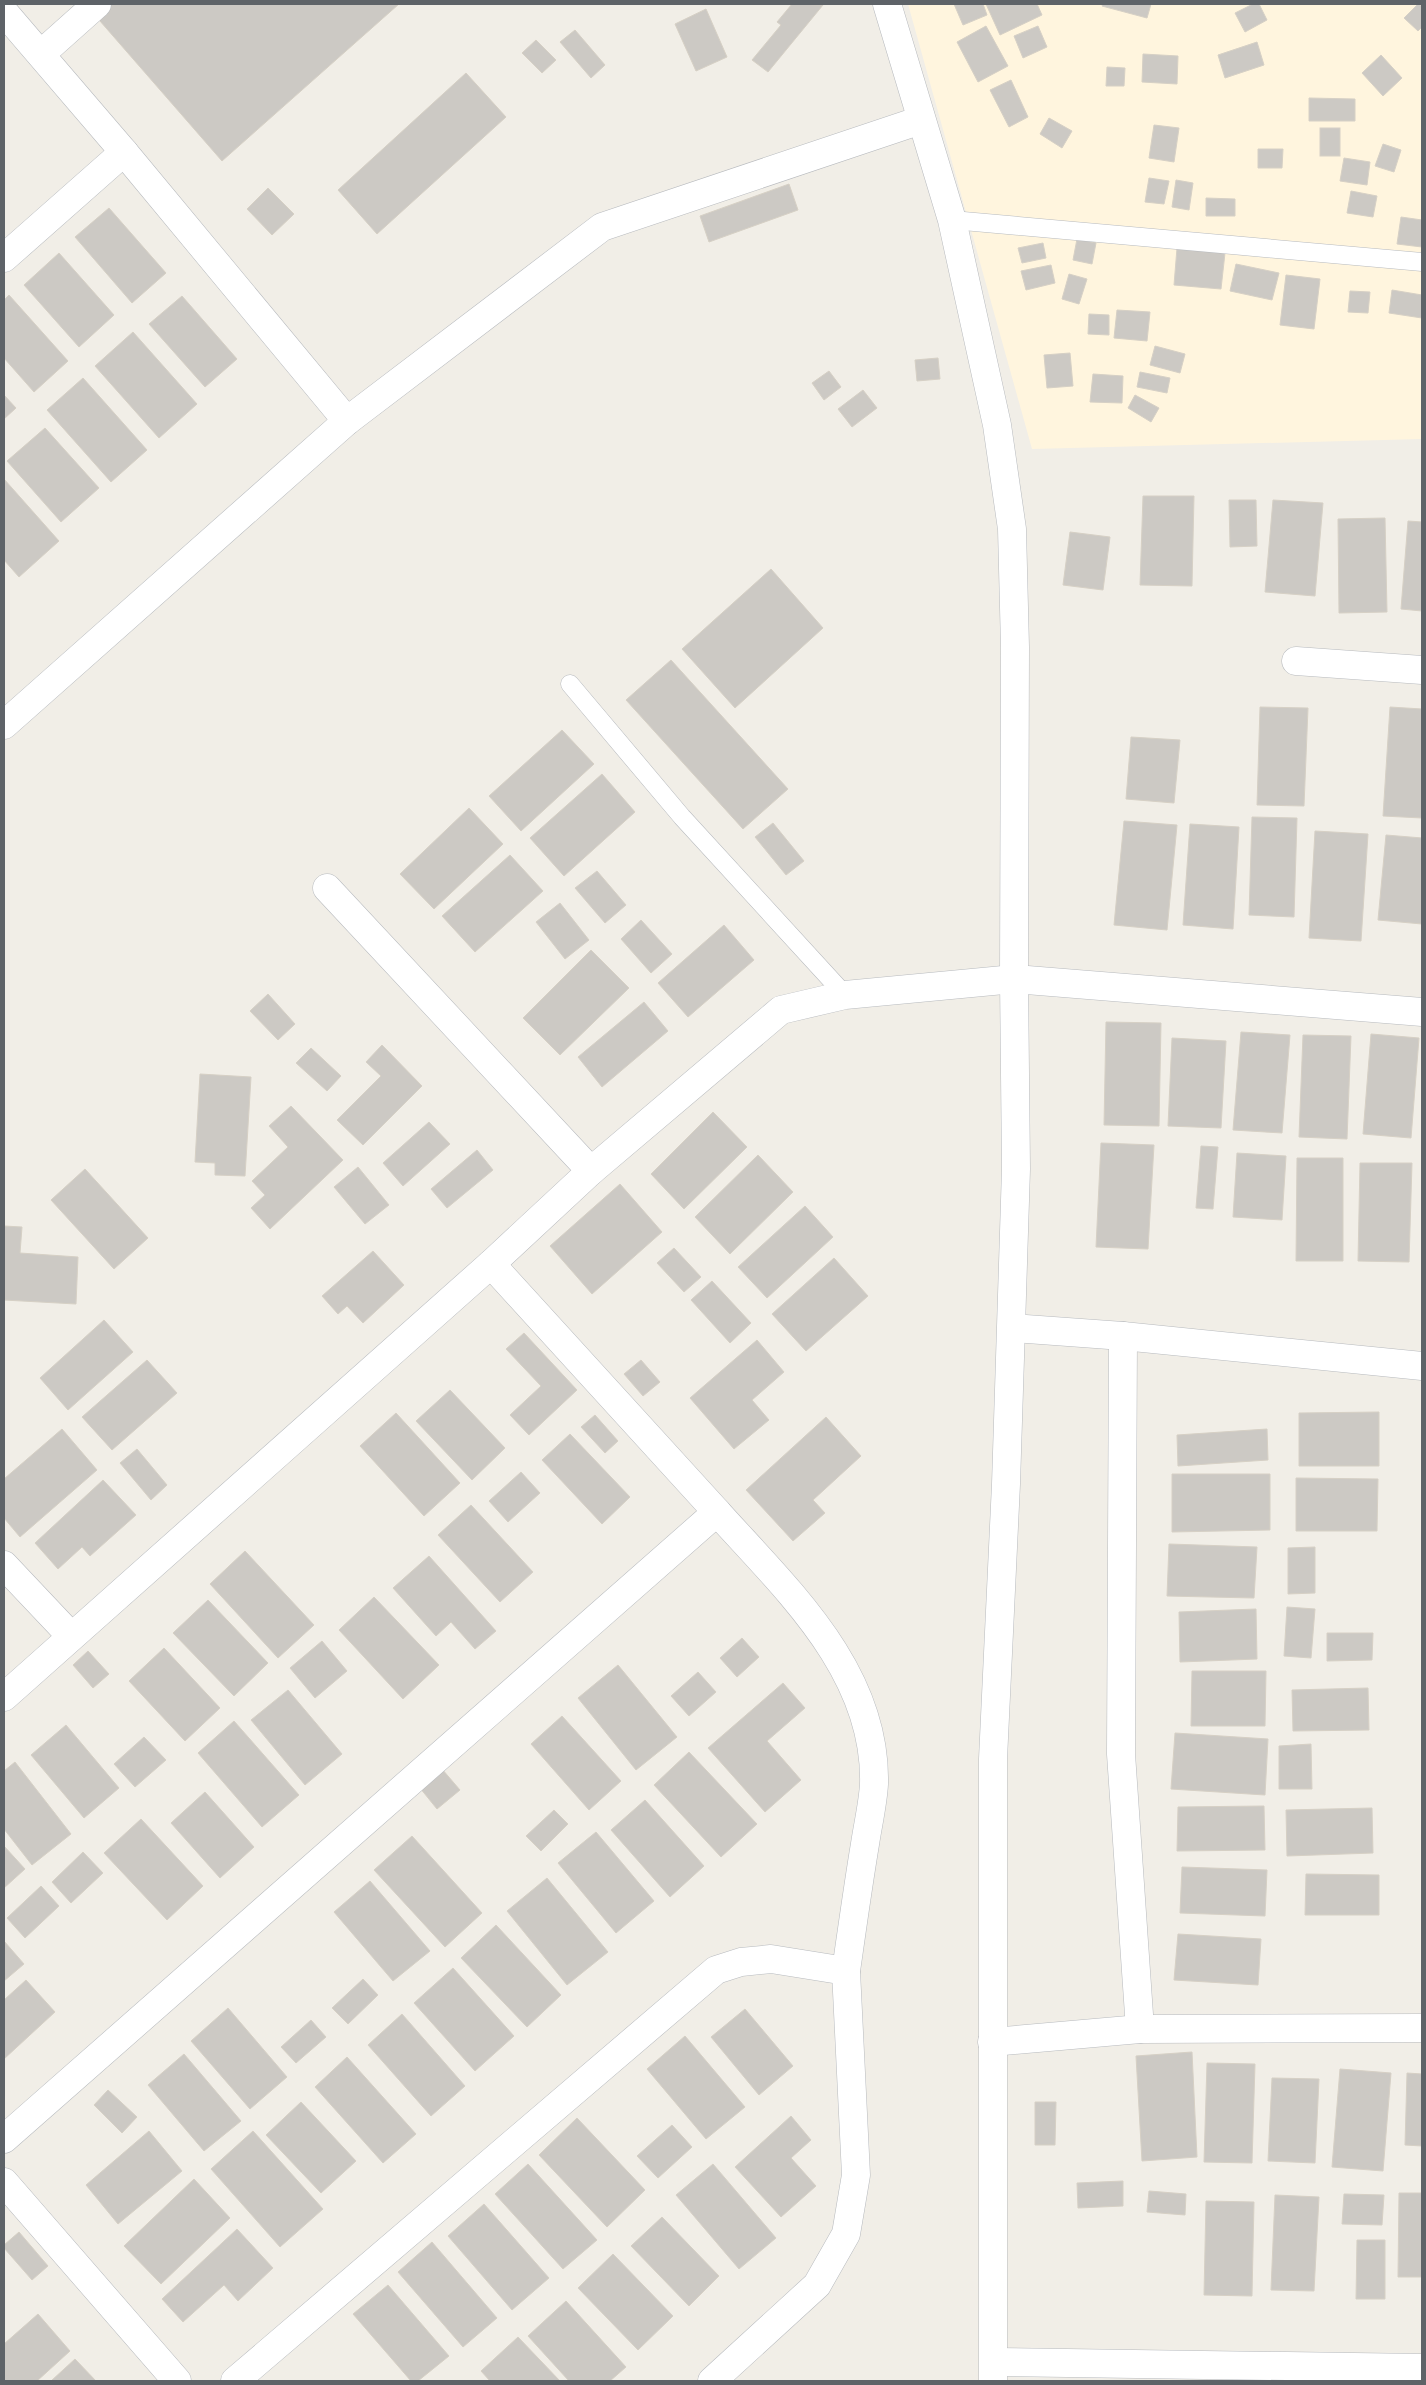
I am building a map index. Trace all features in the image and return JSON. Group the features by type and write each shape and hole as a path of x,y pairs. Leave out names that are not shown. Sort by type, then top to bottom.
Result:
{"street":[{"path":"41,54 97,4"},
{"path":"887,4 952,220 997,425 1012,529 1015,647 1014,980 1016,1169 1012,1328 993,1759 994,2371 1422,2368"},
{"path":"4,12 124,152 347,421"},
{"path":"4,725 347,421 602,227 921,120"},
{"path":"4,258 124,152"},
{"path":"1296,661 1422,670"},
{"path":"326,888 591,1171"},
{"path":"4,1696 490,1264 591,1171 781,1010 845,995 1014,980 1422,1012"},
{"path":"490,1264 810,1616 841,1661 861,1706 870,1739 874,1784 846,1971 856,2175 846,2234 817,2285 712,2381"},
{"path":"1012,1328 1123,1336 1422,1366"},
{"path":"1123,1336 1120,1754 1140,2029"},
{"path":"4,2139 716,1512"},
{"path":"4,1565 71,1636"},
{"path":"235,2381 716,1970 741,1962 771,1959 846,1971"},
{"path":"992,2042 1140,2029 1422,2028"},
{"path":"4,2182 177,2381"}],"lane":[{"path":"952,220 1422,262"},
{"path":"570,684 682,817 845,995"}],"shaded area":[{"path":"908,4 1422,4 1422,439 1032,449"}],"building":[{"path":"104,4 399,4 222,161 93,13"},
{"path":"792,4 823,5 768,72 752,60 781,25 777,22"},
{"path":"954,4 983,4 987,15 963,25"},
{"path":"986,4 1037,4 1042,15 1000,35"},
{"path":"1103,4 1151,4 1147,18 1102,6"},
{"path":"1253,4 1259,4 1267,20 1245,32 1235,13"},
{"path":"1418,4 1422,6 1422,27 1418,31 1404,18"},
{"path":"706,9 727,57 696,71 675,24"},
{"path":"986,26 1008,66 978,82 957,42"},
{"path":"1038,26 1047,47 1023,58 1014,36"},
{"path":"575,30 605,65 591,78 560,42"},
{"path":"536,40 556,60 542,73 522,53"},
{"path":"1257,42 1264,65 1225,78 1218,55"},
{"path":"1143,54 1178,56 1177,84 1142,82"},
{"path":"1381,55 1402,78 1383,96 1362,73"},
{"path":"1107,67 1125,68 1124,86 1106,86"},
{"path":"466,73 506,117 377,234 338,190"},
{"path":"1011,80 1028,117 1009,127 990,90"},
{"path":"1309,98 1355,99 1355,121 1309,121"},
{"path":"1049,118 1072,131 1062,148 1040,134"},
{"path":"1154,125 1179,128 1174,162 1149,158"},
{"path":"1320,128 1340,128 1340,156 1320,156"},
{"path":"1383,144 1401,150 1394,172 1375,166"},
{"path":"1258,149 1283,149 1282,168 1258,168"},
{"path":"1344,158 1370,162 1367,185 1340,181"},
{"path":"1149,178 1169,181 1164,204 1145,202"},
{"path":"1176,180 1193,183 1189,210 1172,207"},
{"path":"789,184 798,210 709,242 700,216"},
{"path":"268,188 294,214 272,235 247,209"},
{"path":"1351,191 1377,196 1373,217 1347,213"},
{"path":"1206,198 1235,199 1235,216 1206,216"},
{"path":"109,208 166,273 132,303 75,237"},
{"path":"1401,217 1422,220 1422,247 1397,244"},
{"path":"1077,239 1096,243 1092,264 1073,260"},
{"path":"1043,243 1046,258 1022,263 1018,248"},
{"path":"1177,248 1225,253 1221,289 1174,285"},
{"path":"59,253 114,315 79,347 24,285"},
{"path":"1236,264 1279,273 1272,300 1230,291"},
{"path":"1051,265 1055,283 1026,290 1021,271"},
{"path":"1069,274 1087,279 1079,304 1062,299"},
{"path":"1286,275 1320,279 1314,329 1280,325"},
{"path":"1392,290 1422,295 1422,318 1389,313"},
{"path":"1350,291 1370,292 1368,313 1348,312"},
{"path":"9,295 68,361 34,392 4,358 4,300"},
{"path":"182,296 237,359 205,387 149,324"},
{"path":"1117,310 1150,312 1147,341 1114,338"},
{"path":"1089,314 1109,315 1109,335 1088,334"},
{"path":"133,332 197,404 159,438 95,366"},
{"path":"1155,346 1185,354 1180,373 1150,365"},
{"path":"1070,353 1073,386 1047,388 1044,355"},
{"path":"938,358 940,379 917,381 915,360"},
{"path":"829,371 841,387 824,400 812,383"},
{"path":"1140,372 1170,378 1167,393 1137,387"},
{"path":"1093,374 1123,376 1122,403 1090,402"},
{"path":"83,378 147,450 111,482 47,410"},
{"path":"863,390 877,408 852,427 838,409"},
{"path":"4,395 16,408 4,419"},
{"path":"1135,395 1159,408 1151,422 1128,408"},
{"path":"45,428 99,488 61,522 7,461"},
{"path":"4,479 59,541 19,577 4,560"},
{"path":"1143,496 1194,496 1192,586 1140,585"},
{"path":"1229,500 1256,500 1257,546 1230,547"},
{"path":"1273,500 1323,503 1315,596 1265,592"},
{"path":"1385,518 1387,612 1339,613 1338,519"},
{"path":"1408,521 1422,522 1422,611 1401,609"},
{"path":"1070,532 1110,537 1103,590 1063,585"},
{"path":"771,569 823,628 735,708 682,649"},
{"path":"671,660 788,789 743,829 626,700"},
{"path":"1260,707 1308,708 1304,806 1257,805"},
{"path":"1390,707 1422,709 1422,818 1383,816"},
{"path":"562,730 594,764 521,831 489,796"},
{"path":"1131,737 1180,740 1174,803 1126,799"},
{"path":"602,774 635,812 564,876 530,838"},
{"path":"469,808 503,844 434,909 400,874"},
{"path":"1252,817 1297,818 1294,917 1249,915"},
{"path":"1124,821 1177,825 1167,930 1114,925"},
{"path":"773,823 804,861 786,875 755,837"},
{"path":"1190,824 1239,827 1233,929 1183,925"},
{"path":"1315,831 1368,834 1361,941 1309,938"},
{"path":"1386,835 1422,838 1422,924 1378,920"},
{"path":"510,855 543,891 475,952 442,916"},
{"path":"597,871 626,905 605,923 575,888"},
{"path":"560,903 589,940 565,959 536,922"},
{"path":"641,920 672,954 651,973 621,939"},
{"path":"724,925 754,960 688,1017 658,983"},
{"path":"591,950 629,988 560,1055 523,1018"},
{"path":"268,994 295,1024 278,1040 250,1011"},
{"path":"644,1002 668,1031 602,1087 578,1057"},
{"path":"1106,1022 1161,1023 1159,1126 1104,1125"},
{"path":"1241,1032 1290,1035 1282,1133 1233,1130"},
{"path":"1371,1034 1419,1038 1411,1138 1363,1134"},
{"path":"1303,1035 1351,1036 1347,1139 1299,1137"},
{"path":"1172,1038 1226,1041 1221,1128 1168,1126"},
{"path":"382,1045 422,1086 363,1145 337,1120 381,1076 366,1062"},
{"path":"311,1048 341,1076 327,1091 296,1063"},
{"path":"200,1074 251,1077 245,1176 215,1175 215,1163 195,1162"},
{"path":"291,1106 343,1160 270,1229 251,1208 265,1195 252,1181 288,1147 269,1126"},
{"path":"713,1112 747,1147 684,1209 651,1174"},
{"path":"429,1122 450,1144 403,1186 383,1163"},
{"path":"1101,1143 1154,1145 1148,1249 1096,1247"},
{"path":"1201,1146 1218,1147 1213,1209 1196,1208"},
{"path":"477,1150 493,1170 447,1208 431,1189"},
{"path":"1237,1153 1286,1156 1282,1220 1233,1217"},
{"path":"758,1155 793,1192 730,1254 695,1217"},
{"path":"1297,1158 1343,1158 1343,1261 1296,1261"},
{"path":"1360,1163 1412,1163 1409,1262 1358,1261"},
{"path":"358,1167 389,1205 365,1224 334,1187"},
{"path":"85,1169 148,1238 114,1269 51,1200"},
{"path":"620,1184 662,1232 592,1294 550,1246"},
{"path":"805,1206 833,1237 767,1298 738,1267"},
{"path":"4,1226 22,1227 20,1253 78,1257 76,1304 4,1300"},
{"path":"674,1248 701,1277 684,1292 657,1263"},
{"path":"373,1251 404,1285 363,1323 347,1306 338,1314 322,1296"},
{"path":"834,1258 868,1296 806,1351 772,1314"},
{"path":"712,1281 751,1323 730,1343 691,1300"},
{"path":"104,1320 133,1352 68,1410 40,1378"},
{"path":"524,1333 577,1390 529,1435 510,1415 541,1386 506,1349"},
{"path":"757,1340 784,1372 752,1400 769,1420 734,1449 690,1398"},
{"path":"147,1360 177,1393 112,1450 82,1417"},
{"path":"641,1360 660,1382 643,1396 624,1374"},
{"path":"450,1390 505,1448 472,1480 416,1421"},
{"path":"1379,1412 1379,1466 1299,1466 1299,1413"},
{"path":"396,1413 460,1483 424,1516 360,1446"},
{"path":"595,1415 618,1441 605,1453 581,1427"},
{"path":"826,1417 861,1456 813,1500 825,1513 793,1541 746,1490"},
{"path":"62,1429 97,1470 20,1537 4,1518 4,1479"},
{"path":"1267,1429 1268,1460 1178,1466 1177,1435"},
{"path":"570,1434 630,1497 602,1524 542,1460"},
{"path":"137,1449 167,1485 151,1500 120,1463"},
{"path":"521,1472 540,1493 508,1522 489,1501"},
{"path":"1172,1474 1270,1474 1270,1530 1172,1532"},
{"path":"1296,1478 1378,1479 1377,1531 1296,1531"},
{"path":"103,1480 136,1515 90,1556 82,1547 58,1569 35,1543"},
{"path":"471,1505 533,1572 500,1602 438,1535"},
{"path":"1169,1544 1257,1547 1254,1598 1167,1596"},
{"path":"1315,1547 1315,1593 1288,1594 1288,1548"},
{"path":"245,1551 314,1625 278,1658 210,1584"},
{"path":"429,1556 496,1631 475,1649 451,1622 436,1636 393,1588"},
{"path":"374,1597 439,1665 403,1699 339,1630"},
{"path":"208,1600 268,1663 234,1696 173,1633"},
{"path":"1287,1607 1315,1609 1311,1658 1284,1656"},
{"path":"1256,1609 1257,1659 1180,1662 1179,1612"},
{"path":"1327,1633 1373,1633 1372,1660 1327,1661"},
{"path":"742,1638 759,1657 737,1677 720,1658"},
{"path":"322,1641 347,1671 315,1698 290,1668"},
{"path":"164,1648 220,1708 185,1741 129,1681"},
{"path":"88,1651 109,1674 93,1688 73,1665"},
{"path":"618,1665 677,1737 636,1770 578,1698"},
{"path":"1192,1671 1266,1671 1265,1726 1191,1726"},
{"path":"698,1672 716,1692 689,1716 671,1696"},
{"path":"783,1683 805,1708 767,1741 801,1780 765,1812 708,1748"},
{"path":"1368,1688 1369,1730 1293,1731 1292,1690"},
{"path":"288,1690 342,1754 305,1785 251,1720"},
{"path":"562,1716 621,1781 589,1810 531,1744"},
{"path":"234,1721 299,1795 262,1827 198,1753"},
{"path":"66,1725 119,1788 84,1818 31,1755"},
{"path":"1175,1733 1268,1739 1265,1795 1171,1789"},
{"path":"144,1737 166,1760 135,1787 114,1764"},
{"path":"1311,1744 1312,1789 1279,1789 1279,1746"},
{"path":"689,1752 757,1824 721,1857 654,1785"},
{"path":"15,1762 71,1834 32,1865 4,1829 4,1771"},
{"path":"442,1769 460,1790 437,1809 420,1788"},
{"path":"205,1792 254,1847 220,1878 171,1823"},
{"path":"645,1800 704,1866 670,1897 611,1830"},
{"path":"1264,1806 1265,1850 1177,1851 1178,1807"},
{"path":"1372,1808 1373,1853 1287,1856 1286,1810"},
{"path":"554,1810 568,1824 541,1851 526,1836"},
{"path":"141,1819 203,1886 167,1920 104,1853"},
{"path":"596,1832 654,1901 616,1933 558,1863"},
{"path":"412,1836 482,1913 445,1947 374,1870"},
{"path":"4,1846 25,1869 4,1888"},
{"path":"83,1852 103,1873 71,1903 52,1882"},
{"path":"1182,1867 1267,1870 1265,1916 1180,1913"},
{"path":"1306,1874 1379,1875 1379,1915 1305,1915"},
{"path":"547,1878 608,1952 567,1985 507,1911"},
{"path":"370,1881 430,1951 393,1981 334,1912"},
{"path":"41,1886 59,1906 25,1938 7,1918"},
{"path":"496,1925 561,1995 527,2027 461,1958"},
{"path":"1178,1934 1261,1939 1258,1985 1174,1980"},
{"path":"4,1941 24,1964 4,1981"},
{"path":"453,1968 514,2036 475,2071 414,2003"},
{"path":"363,1979 378,1995 348,2024 332,2008"},
{"path":"26,1980 55,2012 4,2059 4,2000"},
{"path":"228,2008 287,2077 250,2109 191,2041"},
{"path":"745,2009 793,2066 759,2095 711,2037"},
{"path":"402,2014 465,2086 431,2116 368,2045"},
{"path":"311,2020 326,2037 296,2063 281,2047"},
{"path":"685,2036 745,2107 706,2139 647,2069"},
{"path":"1192,2052 1197,2157 1142,2161 1136,2056"},
{"path":"184,2054 241,2121 204,2151 148,2085"},
{"path":"347,2057 416,2134 383,2163 315,2087"},
{"path":"1207,2063 1255,2064 1252,2163 1204,2162"},
{"path":"1340,2069 1391,2073 1383,2171 1332,2167"},
{"path":"1407,2073 1422,2074 1422,2146 1405,2145"},
{"path":"1272,2078 1319,2079 1315,2163 1268,2161"},
{"path":"108,2090 137,2117 122,2133 94,2105"},
{"path":"301,2102 356,2161 321,2193 266,2135"},
{"path":"1035,2102 1056,2102 1055,2145 1035,2145"},
{"path":"791,2116 811,2140 791,2158 816,2186 781,2217 735,2167"},
{"path":"577,2118 645,2190 607,2227 539,2155"},
{"path":"672,2125 692,2147 658,2178 637,2156"},
{"path":"149,2131 182,2171 118,2224 86,2185"},
{"path":"253,2131 323,2209 280,2247 211,2169"},
{"path":"528,2164 597,2240 563,2269 495,2194"},
{"path":"713,2164 776,2238 739,2269 676,2195"},
{"path":"194,2179 230,2218 161,2284 124,2246"},
{"path":"1123,2181 1123,2206 1078,2208 1077,2183"},
{"path":"1149,2191 1186,2194 1185,2215 1147,2212"},
{"path":"1399,2193 1422,2193 1422,2277 1398,2277"},
{"path":"1344,2194 1384,2195 1382,2225 1342,2224"},
{"path":"1275,2195 1319,2197 1314,2291 1271,2290"},
{"path":"1206,2201 1254,2202 1252,2296 1204,2295"},
{"path":"484,2204 549,2278 512,2310 448,2236"},
{"path":"662,2217 719,2276 689,2306 631,2246"},
{"path":"237,2229 273,2268 238,2301 224,2285 183,2322 162,2299"},
{"path":"19,2232 48,2266 32,2280 4,2248 4,2245"},
{"path":"1357,2240 1385,2240 1385,2299 1356,2299"},
{"path":"432,2242 497,2318 463,2347 398,2272"},
{"path":"613,2254 673,2316 638,2350 578,2288"},
{"path":"388,2285 449,2356 418,2381 411,2381 353,2314"},
{"path":"566,2301 626,2367 610,2381 569,2381 528,2336"},
{"path":"38,2314 70,2351 37,2381 4,2381 4,2344"},
{"path":"518,2337 560,2381 490,2381 481,2371"},
{"path":"75,2359 96,2381 51,2381"}]}
